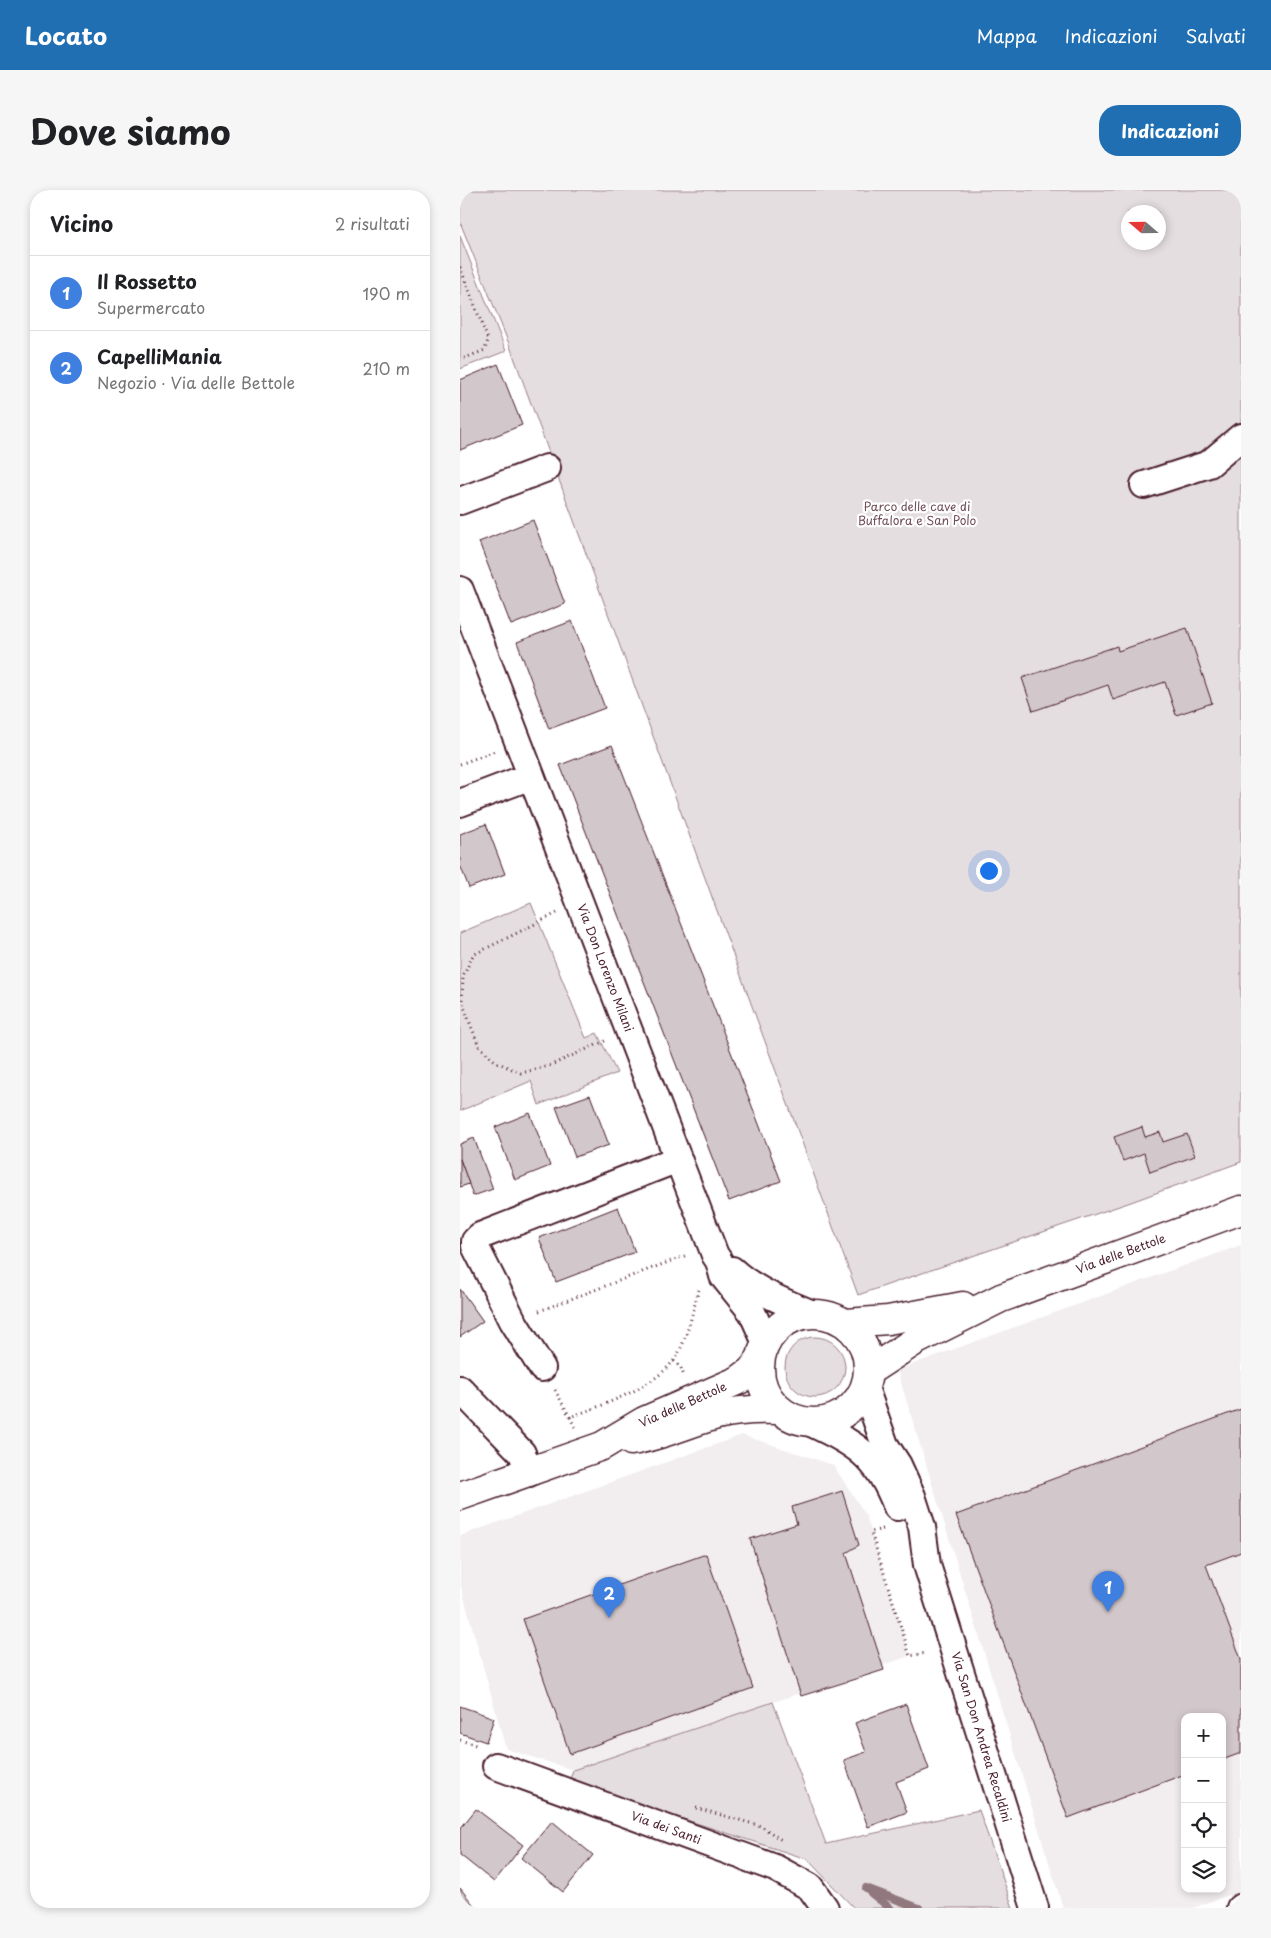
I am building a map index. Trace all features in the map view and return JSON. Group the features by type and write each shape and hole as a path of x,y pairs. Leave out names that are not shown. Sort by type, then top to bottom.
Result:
{"main road":[{"name":"Via delle Bettole","path":"867,1380 915,1341 1001,1298 1241,1210"},
{"name":"Via delle Bettole","path":"846,1323 888,1320 1001,1298"},
{"path":"810,1313 829,1315 846,1323 854,1330 866,1350 867,1380 856,1402 843,1414 826,1421 809,1422 793,1418 779,1410 763,1387 760,1373 763,1351 774,1331 784,1322 796,1316 810,1313"},
{"name":"Via delle Bettole","path":"602,1446 644,1420 739,1380 751,1371 763,1351"},
{"name":"Via delle Bettole","path":"460,1496 602,1446 648,1438 725,1413 759,1409 779,1410"}],"street":[{"path":"1144,485 1209,464 1241,437"},
{"path":"460,501 547,468"},
{"name":"Via Don Lorenzo Milani","path":"460,590 723,1276 752,1312 760,1327 763,1351"},
{"path":"460,803 531,776"},
{"path":"542,1368 468,1249 480,1236 678,1160"},
{"path":"717,1258 754,1288 810,1313"},
{"name":"Via San Don Andrea Recaldini","path":"867,1380 883,1438 898,1464 912,1496 922,1527 927,1566 1035,1908"},
{"path":"460,1389 522,1453 529,1473"},
{"name":"Via San Don Andrea Recaldini","path":"809,1422 844,1438 857,1447 878,1468 892,1492 909,1535 927,1566"},
{"name":"Via dei Santi","path":"496,1766 775,1868 810,1887 825,1908"}],"path":[{"path":"460,266 488,340 485,350 460,360"},
{"path":"460,764 495,751"},
{"path":"579,902 473,955 463,977 462,1000 471,1026 479,1046 496,1062 521,1073 549,1066 628,1030"},
{"path":"512,1321 692,1253 698,1262 717,1258"},
{"path":"576,1430 570,1417 617,1400 657,1376 674,1361 682,1344 699,1289"},
{"path":"888,1527 872,1532 910,1656 930,1652"}],"shaded area":[{"path":"1241,1245 1241,1908 1234,1908 1229,1895 1193,1908 1063,1908 897,1370"},
{"path":"742,1435 833,1465 866,1515 910,1656 573,1770 506,1749 460,1583 460,1536"}],"green space":[{"name":"Parco delle cave di Buffalora e San Polo","path":"460,190 1241,190 1241,1162 1131,1202 858,1295 511,349 460,222"},
{"path":"460,236 506,351 460,369"},
{"path":"531,903 586,1038 597,1033 617,1073 539,1105 531,1081 460,1111 460,933"},
{"path":"815,1337 832,1342 840,1350 845,1367 840,1384 832,1392 815,1397 798,1392 790,1384 785,1367 790,1350 798,1342"},
{"path":"773,1702 826,1844 979,1810 1013,1908 854,1908 807,1859 569,1782 573,1770"}],"building":[{"path":"498,364 522,425 460,450 460,380"},
{"path":"533,520 565,604 511,625 479,542"},
{"path":"572,621 605,708 549,729 517,642"},
{"path":"1187,628 1212,703 1176,715 1165,682 1113,700 1108,685 1033,711 1022,678 1117,646 1118,651"},
{"path":"612,745 781,1181 729,1201 560,765"},
{"path":"486,824 505,874 469,888 460,865 460,834"},
{"path":"590,1095 609,1145 575,1157 556,1107"},
{"path":"530,1113 550,1166 515,1180 495,1127"},
{"path":"1142,1127 1145,1137 1160,1132 1163,1142 1187,1134 1195,1156 1150,1172 1144,1153 1123,1161 1114,1137"},
{"path":"474,1138 493,1189 473,1196 460,1159 460,1144"},
{"path":"460,1159 469,1184 460,1187"},
{"path":"618,1207 635,1252 556,1282 539,1238"},
{"path":"460,1289 483,1321 460,1337"},
{"path":"1241,1409 1241,1552 1206,1565 1241,1659 1241,1753 1226,1759 1226,1713 1181,1713 1181,1776 1068,1818 956,1515"},
{"path":"842,1491 859,1545 846,1553 884,1670 801,1696 750,1539 797,1524 792,1507"},
{"path":"706,1554 753,1688 570,1754 523,1619"},
{"path":"906,1704 929,1769 896,1782 907,1812 868,1827 844,1760 866,1752 855,1723"},
{"path":"460,1706 494,1718 486,1742 460,1733"},
{"path":"476,1809 523,1845 494,1882 460,1855 460,1829"},
{"path":"552,1821 593,1855 563,1892 521,1858"},
{"path":"460,1888 476,1908 460,1908"}],"waterway":[{"path":"866,1888 919,1908"},
{"path":"871,1893 890,1908"}],"place":[{"name":"Il Rossetto","path":"1108,1612"},
{"name":"CapelliMania","path":"609,1618"}]}
